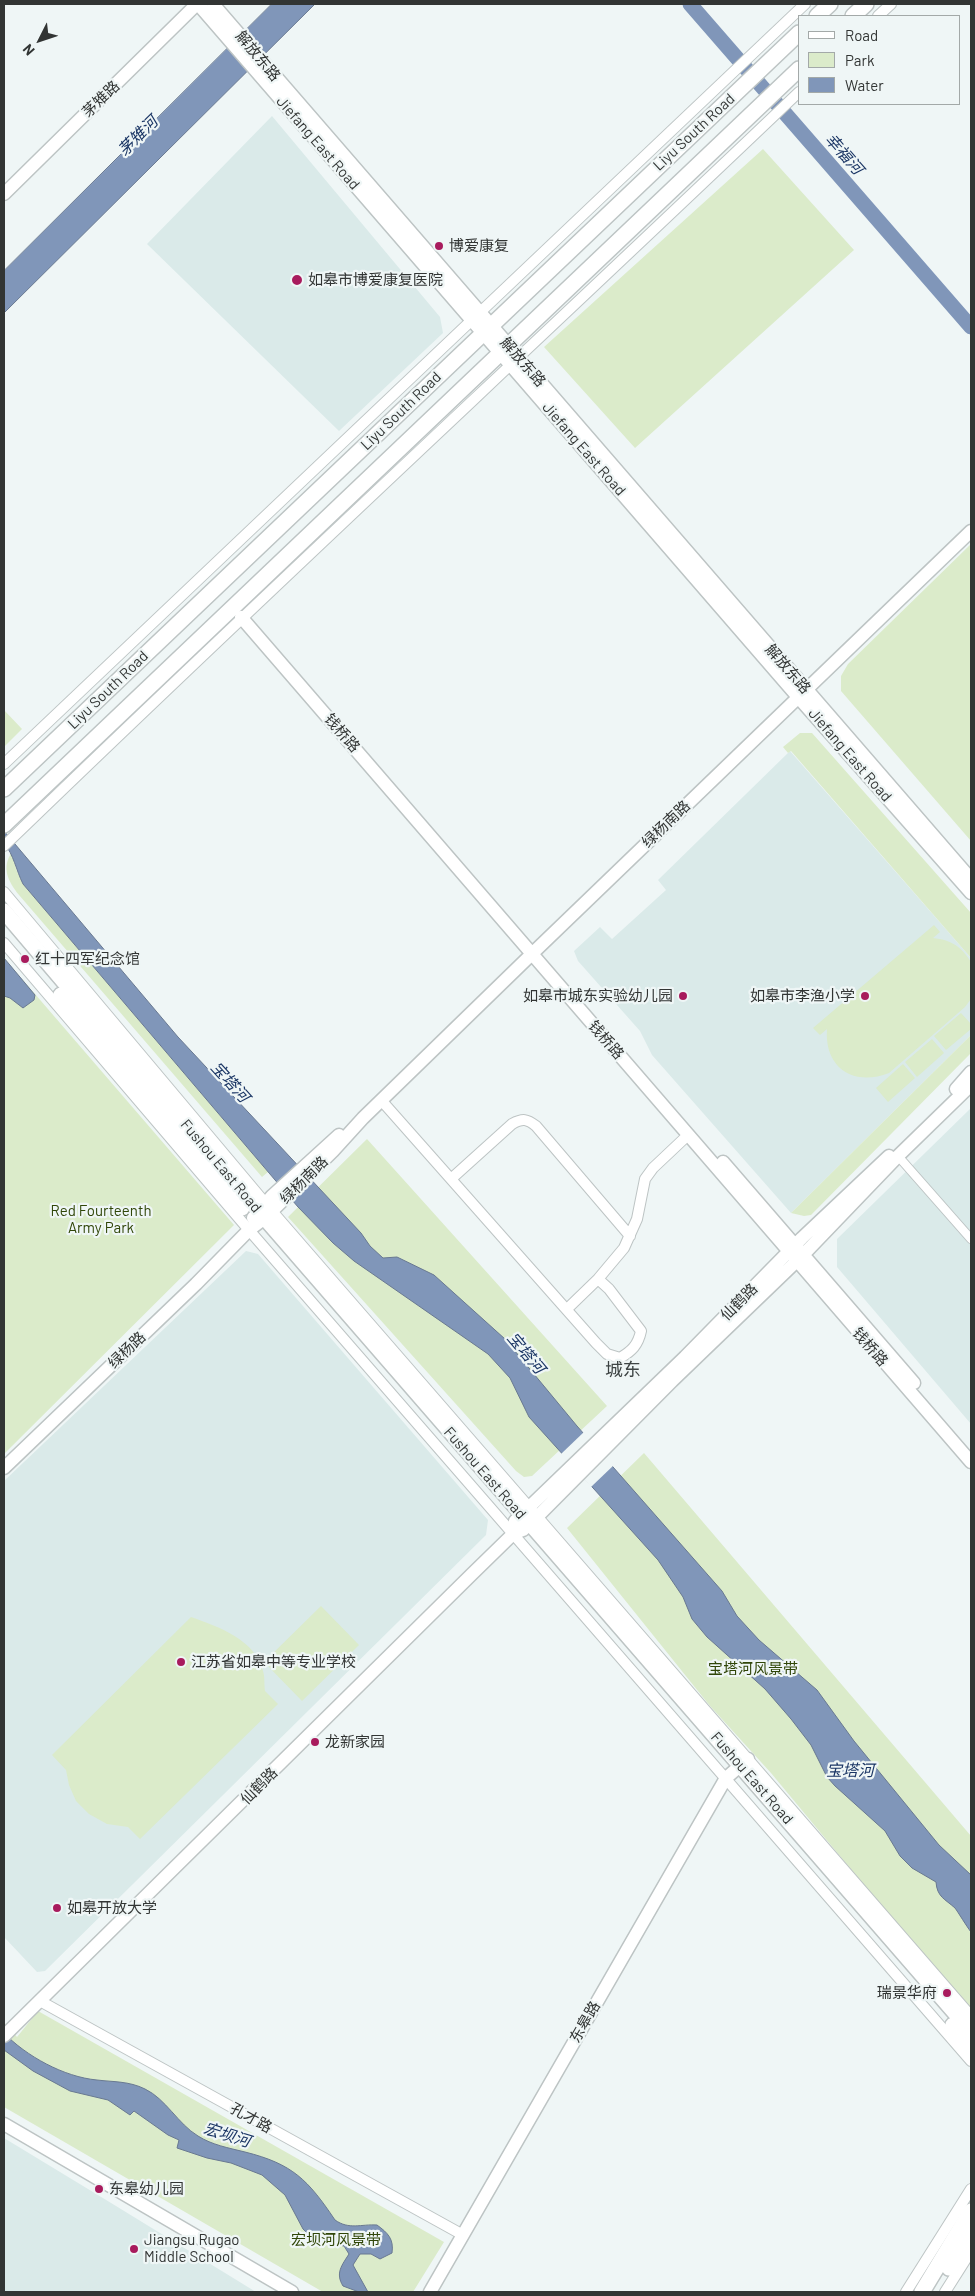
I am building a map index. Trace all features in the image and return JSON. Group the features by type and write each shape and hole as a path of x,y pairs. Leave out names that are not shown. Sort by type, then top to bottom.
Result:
{"main road":[{"path":"818,15 830,4"},
{"path":"854,15 866,4"},
{"name":"Liyu South Road","path":"4,789 798,34"},
{"name":"Liyu South Road","path":"7,829 10,811 505,349 798,70"},
{"name":"Fushou East Road","path":"4,911 737,1768 971,2046"},
{"name":"Fushou East Road","path":"4,927 263,1213"},
{"name":"Fushou East Road","path":"737,1768 971,2031"},
{"path":"922,2292 971,2211"},
{"path":"934,2292 971,2232"}],"street":[{"name":"Jiefang East Road","path":"198,4 232,35 477,317"},
{"name":"茅雉路","path":"4,194 198,4"},
{"name":"解放东路","path":"213,4 232,35"},
{"path":"4,764 805,4"},
{"path":"879,15 891,4"},
{"path":"4,846 7,829 244,615 516,362 798,93"},
{"name":"解放东路","path":"477,317 487,329"},
{"path":"487,329 516,362"},
{"name":"解放东路","path":"516,362 802,693 971,879"},
{"name":"绿杨南路","path":"263,1213 971,531"},
{"name":"钱桥路","path":"244,615 428,831 796,1254 971,1462"},
{"name":"Jiefang East Road","path":"802,693 971,893"},
{"path":"4,892 263,1213 524,1521"},
{"path":"4,943 263,1213"},
{"name":"钱桥路","path":"534,951 688,1134 971,1450"},
{"name":"仙鹤路","path":"796,1254 971,1072"},
{"name":"仙鹤路","path":"5,2035 615,1431 971,1085"},
{"path":"382,1100 607,1354 620,1358 630,1352 638,1342 641,1331 609,1289 598,1279"},
{"path":"451,1179 512,1124 521,1120 528,1120 536,1126 630,1236"},
{"path":"567,1309 598,1279 624,1248 641,1205 645,1180 653,1168 688,1134"},
{"path":"898,1156 971,1239"},
{"name":"绿杨路","path":"4,1468 196,1284 263,1213"},
{"path":"737,1768 971,2016"},
{"path":"737,1768 971,2061"},
{"name":"东皋路","path":"430,2292 737,1768"},
{"name":"孔才路","path":"40,2002 462,2235"},
{"path":"4,2124 292,2292"},
{"path":"906,2292 971,2189"},
{"path":"945,2292 971,2251"}],"shaded area":[{"name":"如皋市博爱康复医院","path":"272,116 440,317 443,333 339,431 147,244"},
{"name":"如皋市李渔小学","path":"790,751 971,958 971,1035 791,1213 652,1055 640,1031 578,961 574,951 600,927 612,939 666,890 658,880"},
{"path":"971,1108 971,1424 837,1267 837,1239"},
{"name":"江苏省如皋中等专业学校","path":"246,1251 258,1254 488,1520 486,1535 45,1971 37,1972 4,1937 4,1481"},
{"path":"4,2138 116,2206 256,2292 4,2292"}],"green space":[{"path":"763,149 854,250 635,448 544,347"},
{"path":"971,544 971,841 841,691 841,676 848,664"},
{"path":"4,710 22,729 4,747"},
{"path":"800,733 812,733 971,913 971,958 791,751 788,753 783,747"},
{"path":"12,852 16,869 23,884 268,1172 262,1177 19,895 9,879 6,869"},
{"path":"934,925 940,932 933,938 945,940 955,945 971,962 971,999 965,1007 889,1073 864,1078 853,1076 844,1071 836,1064 831,1054 827,1043 827,1029 820,1035 813,1028"},
{"name":"Red Fourteenth Army Park","path":"4,958 234,1225 4,1454"},
{"path":"961,1013 971,1024 971,1029 946,1050 934,1036"},
{"path":"971,1035 971,1053 811,1215 804,1216 791,1213"},
{"path":"932,1039 944,1053 917,1077 905,1062"},
{"path":"903,1064 915,1078 888,1102 876,1088"},
{"path":"367,1139 607,1406 532,1476 524,1477 516,1471 288,1217"},
{"name":"宝塔河风景带","path":"644,1453 971,1836 971,2008 883,1908 771,1773 710,1706 567,1528"},
{"path":"321,1606 359,1645 302,1701 264,1662"},
{"path":"191,1617 234,1636 252,1651 259,1660 263,1671 265,1691 278,1704 140,1839 128,1827 107,1824 89,1814 76,1801 69,1785 66,1770 52,1755"},
{"name":"宏坝河风景带","path":"38,2011 444,2242 413,2292 323,2292 4,2107 4,2022 17,2037"}],"water":[{"path":"272,4 315,4 4,313 4,271"},
{"name":"宝塔河","path":"4,831 178,1037 361,1233 370,1246 383,1258 397,1257 434,1275 505,1339 577,1426 722,1591 737,1616 759,1640 817,1690 854,1741 939,1845 971,1875 971,1932 955,1908 940,1894 936,1882 912,1868 900,1856 885,1831 827,1777 811,1745 765,1689 707,1637 692,1619 683,1597 658,1560 529,1417 510,1378 488,1354 354,1261 333,1243 298,1207 23,884 13,858 4,843"},
{"path":"4,958 35,995 34,1000 23,1008 10,998 4,996"},
{"path":"4,2033 23,2050 59,2070 84,2078 139,2086 152,2093 184,2125 203,2139 262,2157 287,2168 307,2184 335,2220 340,2223 350,2226 377,2225 389,2237 392,2244 392,2253 380,2259 371,2254 360,2254 353,2265 368,2292 359,2292 343,2286 340,2273 349,2254 344,2246 318,2241 310,2236 303,2229 285,2195 262,2175 231,2163 207,2158 177,2148 179,2140 168,2135 134,2111 130,2115 108,2100 70,2091 33,2071 4,2050"}],"pier":[{"path":"585,1431 615,1464 591,1487 561,1454"}],"waterway":[{"name":"幸福河","path":"690,4 971,327"}],"place":[{"name":"博爱康复","path":"439,246"},
{"name":"如皋市博爱康复医院","path":"297,280"},
{"name":"红十四军纪念馆","path":"25,959"},
{"name":"如皋市城东实验幼儿园","path":"683,996"},
{"name":"如皋市李渔小学","path":"865,996"},
{"name":"江苏省如皋中等专业学校","path":"181,1662"},
{"name":"龙新家园","path":"315,1742"},
{"name":"如皋开放大学","path":"57,1908"},
{"name":"瑞景华府","path":"947,1993"},
{"name":"东皋幼儿园","path":"99,2189"},
{"name":"Jiangsu Rugao Middle School","path":"134,2249"}],"district":[{"name":"城东","path":"623,1370"}],"water label":[{"name":"茅雉河","path":"138,136"},
{"name":"宏坝河","path":"227,2135"}]}
